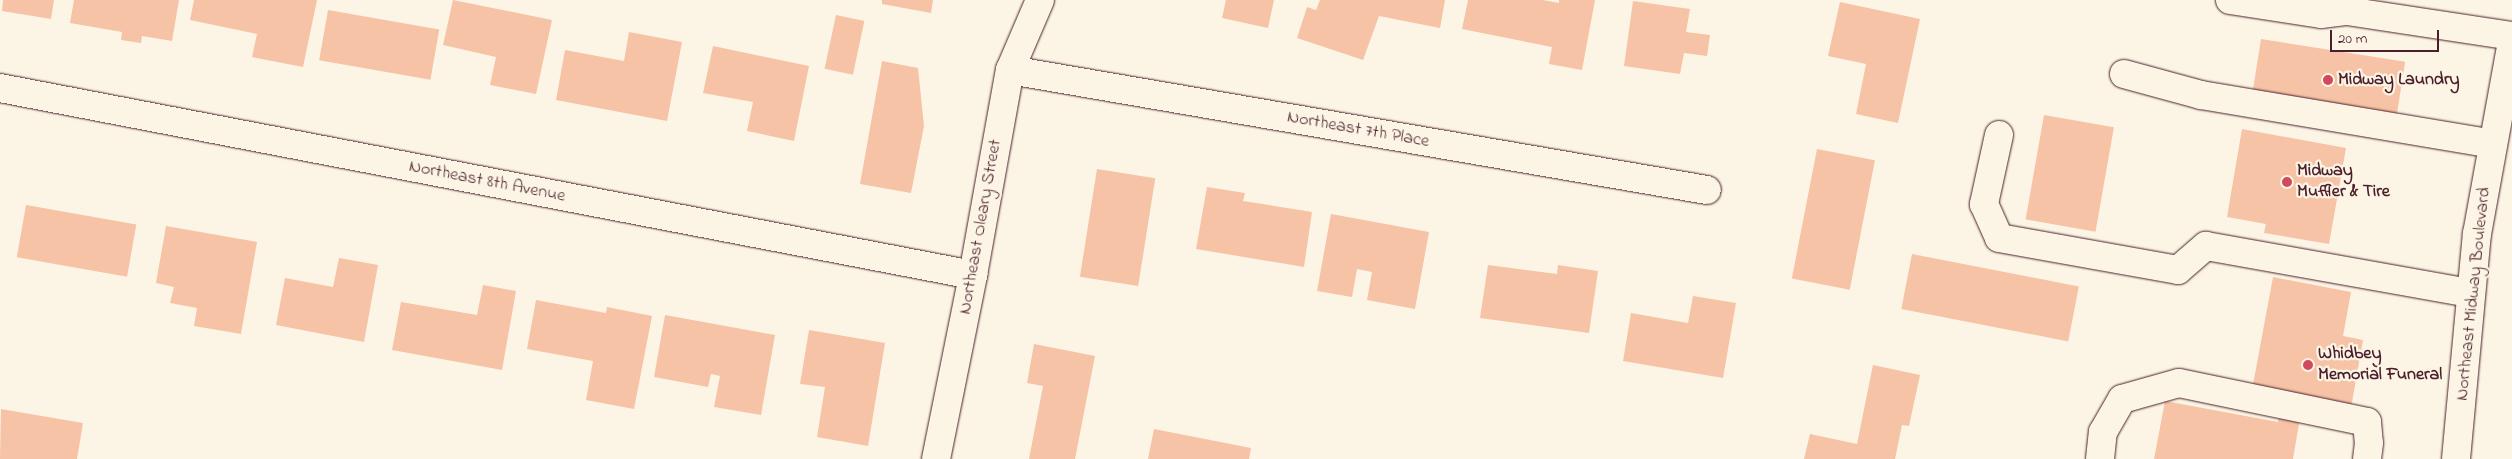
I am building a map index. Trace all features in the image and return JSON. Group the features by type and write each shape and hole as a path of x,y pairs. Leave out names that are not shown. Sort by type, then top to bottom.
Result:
{"street":[{"name":"Northeast Oleary Street","path":"936,459 973,275 1010,70 1040,0"},
{"path":"2230,0 2321,14 2344,4"},
{"path":"2321,0 2512,36"},
{"name":"Northeast Midway Boulevard","path":"2456,459 2477,234 2512,41"},
{"name":"Northeast 7th Place","path":"1010,70 1707,190"},
{"path":"2124,74 2201,95 2493,144"},
{"name":"Northeast 8th Avenue","path":"0,88 973,275"},
{"path":"1999,135 1984,204 1999,238 2178,270 2206,246 2471,293"},
{"path":"2100,459 2103,432 2122,399 2179,383 2367,422 2369,443 2367,459"}],"building":[{"path":"3,0 54,0 51,19 2,11"},
{"path":"74,0 179,0 172,41 142,36 141,43 121,40 122,32 70,23"},
{"path":"194,0 317,0 303,67 252,57 257,34 190,20"},
{"path":"453,0 552,20 536,94 490,85 496,57 443,45"},
{"path":"882,0 933,0 931,13 882,4"},
{"path":"1226,0 1274,0 1268,28 1222,18"},
{"path":"1320,0 1445,0 1440,28 1379,16 1363,60 1297,38 1307,7 1316,10"},
{"path":"1468,0 1543,0 1559,3 1559,0 1595,0 1582,70 1549,64 1552,47 1462,29"},
{"path":"1633,1 1690,9 1686,32 1710,35 1707,56 1684,53 1680,74 1624,66"},
{"path":"1840,2 1920,19 1898,123 1856,114 1866,64 1828,56"},
{"path":"328,10 439,30 430,80 319,60"},
{"path":"836,15 864,21 853,75 825,69"},
{"path":"629,32 682,42 667,121 556,100 565,50 624,61"},
{"name":"Midway Laundry","path":"2261,39 2405,62 2396,120 2252,97"},
{"path":"713,46 809,66 794,141 747,131 753,102 703,93"},
{"path":"882,61 918,68 924,126 911,193 860,184"},
{"path":"2044,115 2114,127 2096,232 2026,219"},
{"name":"Midway Muffler & Tire","path":"2242,129 2346,148 2329,244 2264,233 2266,224 2227,217"},
{"path":"1817,149 1875,160 1850,290 1792,279"},
{"path":"1097,169 1155,178 1138,286 1080,277"},
{"path":"1207,187 1245,193 1243,201 1312,212 1304,267 1196,249"},
{"path":"26,205 136,224 127,277 17,257"},
{"path":"1331,214 1429,232 1415,309 1367,300 1372,272 1357,269 1352,297 1317,291"},
{"path":"166,226 257,242 241,334 194,326 197,308 170,303 174,287 156,283"},
{"path":"1912,254 2079,286 2068,341 1901,309"},
{"path":"339,258 378,265 364,342 276,325 285,278 333,287"},
{"path":"1488,265 1557,274 1558,265 1598,271 1589,333 1480,318"},
{"name":"Whidbey Memorial Funeral","path":"2273,277 2351,292 2343,336 2363,340 2351,408 2252,390"},
{"path":"483,285 516,291 502,370 392,350 401,302 477,315"},
{"path":"1693,296 1736,303 1723,378 1623,361 1631,313 1688,323"},
{"path":"536,300 606,313 607,307 652,316 634,409 586,400 593,361 527,349"},
{"path":"665,315 775,335 761,415 714,407 720,376 711,374 708,387 654,377"},
{"path":"809,330 885,343 868,446 817,437 825,387 800,384"},
{"path":"1034,344 1095,356 1075,459 1029,459 1043,386 1027,383"},
{"path":"1873,365 1920,375 1909,426 1902,425 1895,459 1804,459 1810,434 1857,444"},
{"path":"2165,401 2278,422 2279,414 2300,418 2293,459 2154,459"},
{"path":"1,409 83,423 77,459 0,459"},
{"path":"1154,429 1251,448 1249,459 1148,459"}],"place":[{"name":"Midway Laundry","path":"2328,80"},
{"name":"Midway Muffler & Tire","path":"2287,182"},
{"name":"Whidbey Memorial Funeral","path":"2308,365"}]}
